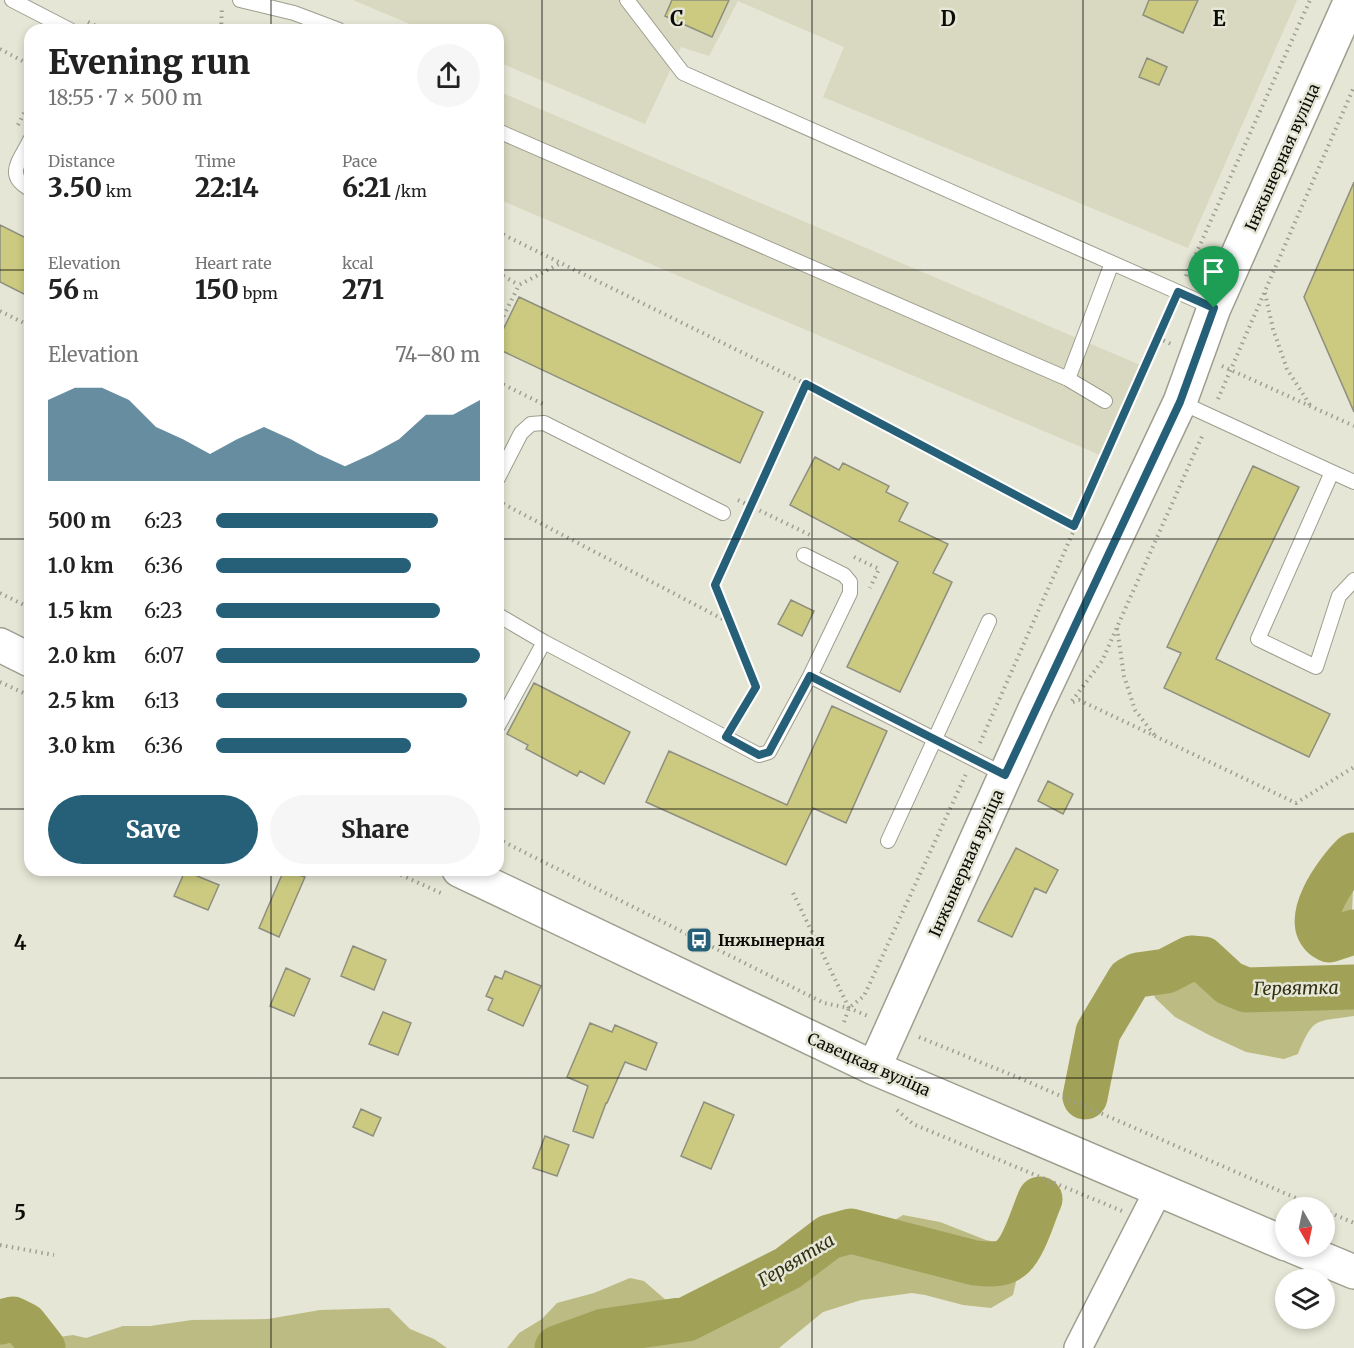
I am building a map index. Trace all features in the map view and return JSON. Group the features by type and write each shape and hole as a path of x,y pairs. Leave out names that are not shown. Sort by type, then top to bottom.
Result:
{"street":[{"name":"Інжынерная вуліца","path":"874,1068 1005,775 1180,402 1214,308 1351,0"},
{"path":"0,645 24,657"},
{"name":"Савецкая вуліца","path":"472,876 874,1068 1275,1239"},
{"path":"1078,1348 1158,1191"},
{"path":"1318,1257 1354,1272"}],"lane":[{"path":"12,0 58,24"},
{"path":"240,0 294,13 323,24"},
{"path":"627,0 683,73 1214,308"},
{"path":"504,134 1068,379 1105,401"},
{"path":"24,152 16,168 15,176 18,183 24,186"},
{"path":"1068,379 1112,263"},
{"path":"1180,402 1354,482"},
{"path":"504,466 521,433 531,424 544,423 723,513"},
{"path":"1332,472 1257,639 1316,667 1340,596 1354,580"},
{"path":"504,619 543,642 759,755 769,752 810,676 850,593 850,582 844,575 804,555"},
{"path":"888,840 989,621"},
{"path":"504,715 543,642"},
{"path":"810,676 1005,775"}],"path":[{"path":"221,24 223,0"},
{"path":"793,893 849,1008 864,996 973,759 1074,526 1310,0"},
{"path":"0,49 24,62"},
{"path":"504,235 806,384 1074,526"},
{"path":"504,315 519,285 560,264"},
{"path":"504,276 519,285"},
{"path":"1264,292 1273,329 1287,369 1311,406"},
{"path":"0,311 24,323"},
{"path":"1158,338 1354,426"},
{"path":"726,737 756,687 715,585 806,384"},
{"path":"504,504 732,624"},
{"path":"0,593 24,605"},
{"path":"1117,627 1124,676 1135,710 1157,737"},
{"path":"0,681 24,693"},
{"path":"1035,710 1079,700 1296,803 1354,767"},
{"path":"1335,1215 1354,1223"},
{"path":"0,1245 54,1256"}],"shaded area":[{"path":"353,0 1297,0 1188,248 823,97 844,47 738,1 709,56 681,47 645,124 504,65 504,24 410,24"},
{"path":"504,94 1145,367 1107,458 504,202"},
{"path":"1354,866 1352,912 1354,949 1336,943 1315,929 1313,904 1314,894 1322,881"},
{"path":"1178,961 1204,962 1255,975 1268,973 1330,984 1354,981 1354,1016 1317,1023 1308,1033 1298,1054 1284,1059 1246,1052 1175,1017 1155,998 1151,985 1165,966"},
{"path":"903,1215 940,1222 986,1240 1005,1244 1019,1269 1013,1295 991,1308 963,1305 912,1293 861,1300 823,1312 779,1348 507,1348 519,1333 542,1319 557,1303 594,1293 630,1278 644,1281 675,1308 690,1315 703,1317 716,1313 749,1271 767,1266 781,1267 820,1254 855,1249 867,1242 875,1232"},
{"path":"389,1308 410,1329 434,1339 447,1348 0,1348 0,1316 31,1338 45,1339 73,1335 86,1338 123,1326 150,1326 192,1320 268,1319 320,1310"}],"building":[{"path":"672,0 729,0 712,37 665,16"},
{"path":"1149,0 1198,0 1183,33 1143,15"},
{"path":"1147,58 1167,67 1159,85 1139,77"},
{"path":"1354,182 1354,412 1304,297"},
{"path":"0,225 24,237 24,294 0,282"},
{"path":"519,297 763,412 740,463 504,352 504,328"},
{"path":"815,457 839,470 843,463 889,486 886,492 908,503 899,521 948,544 933,573 952,582 900,692 847,667 898,562 790,505"},
{"path":"1253,466 1299,487 1216,659 1330,714 1309,757 1164,688 1181,653 1167,647"},
{"path":"791,600 814,611 802,636 778,624"},
{"path":"534,683 630,732 604,784 580,771 577,776 526,749 528,745 507,734"},
{"path":"832,706 887,731 846,823 813,808 786,865 646,802 669,751 787,805"},
{"path":"1048,781 1073,794 1063,814 1038,801"},
{"path":"1016,848 1058,870 1046,893 1035,888 1012,937 978,921"},
{"path":"183,876 197,876 219,885 208,910 174,896"},
{"path":"281,876 305,877 279,937 259,928"},
{"path":"353,946 386,960 374,990 341,976"},
{"path":"286,968 310,979 294,1016 270,1006"},
{"path":"505,971 541,986 523,1026 488,1010 493,999 486,996 495,976 502,979"},
{"path":"383,1012 411,1023 398,1055 369,1044"},
{"path":"590,1023 612,1032 615,1025 657,1043 646,1070 625,1062 593,1138 573,1131 588,1086 567,1077"},
{"path":"704,1102 734,1115 711,1169 681,1156"},
{"path":"361,1109 381,1118 373,1136 353,1127"},
{"path":"545,1136 569,1145 557,1176 533,1168"}],"waterway":[{"name":"Гервятка","path":"1354,855 1331,885 1319,910 1317,922 1320,933 1329,940 1354,932"},
{"name":"Гервятка","path":"1085,1097 1098,1032 1129,980 1138,975 1166,971 1191,958 1203,959 1229,983 1246,990 1354,987"},
{"name":"Гервятка","path":"557,1348 604,1331 687,1319 788,1268 829,1237 851,1231 975,1263 1003,1262 1011,1258 1020,1247 1040,1199"},
{"name":"Гервятка","path":"0,1322 13,1319 25,1325 43,1348"}],"place":[{"name":"Інжынерная","path":"699,940"}],"route":[{"path":"1178,292 1214,308 1180,402 1005,775 810,676 769,752 759,755 726,737 756,687 715,585 806,384 1074,526 1178,292"}]}
